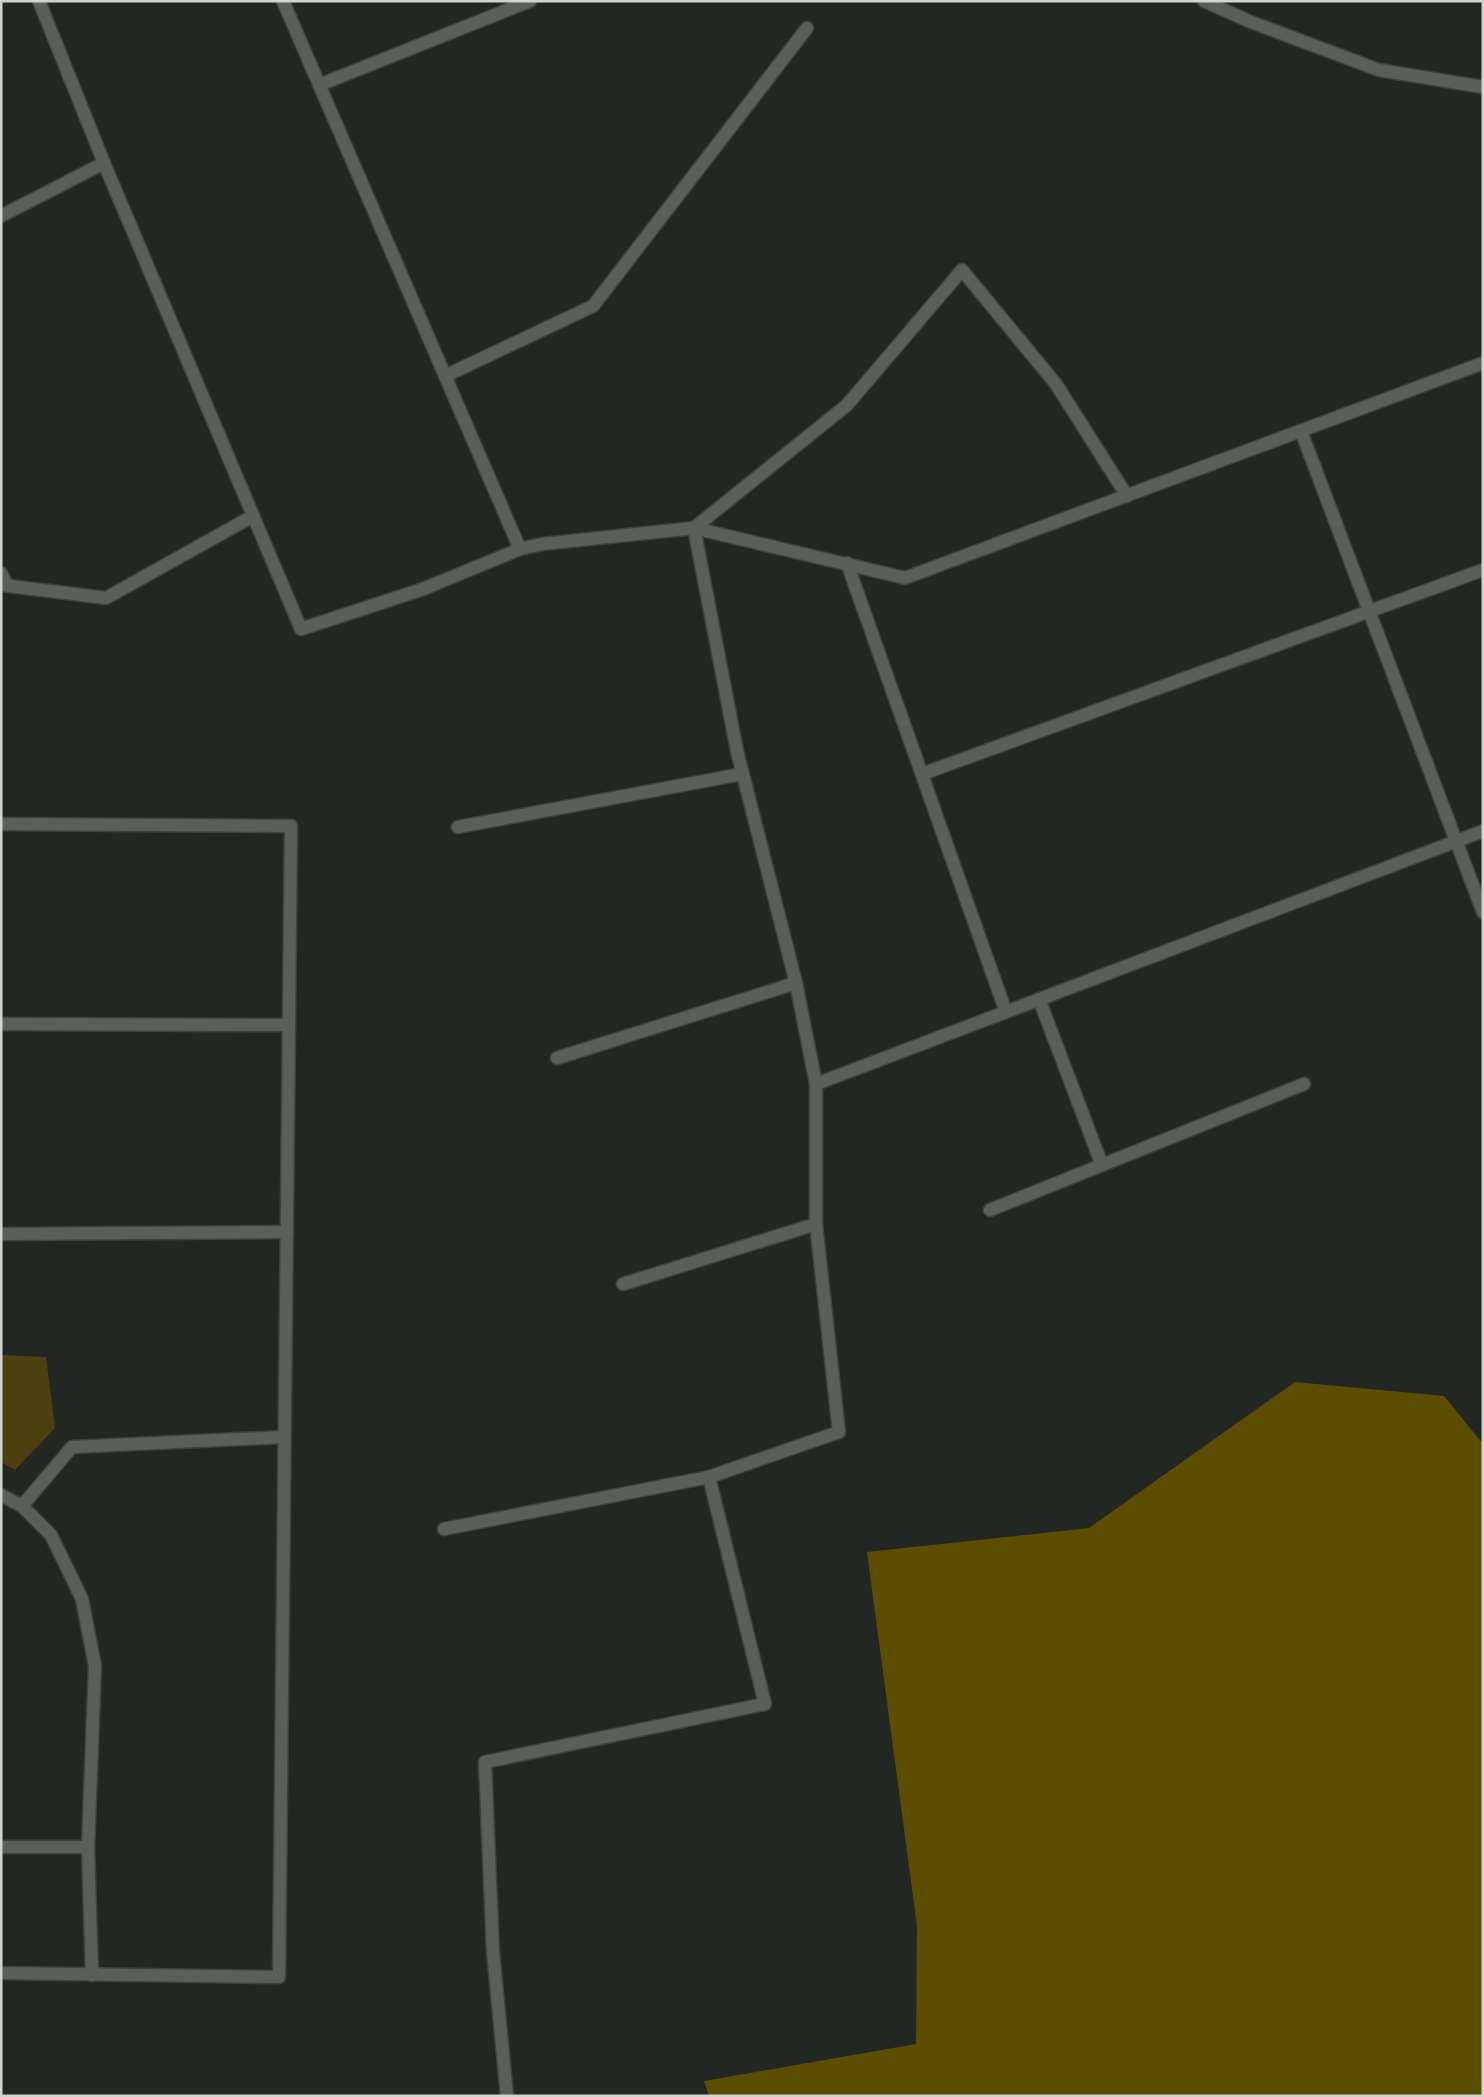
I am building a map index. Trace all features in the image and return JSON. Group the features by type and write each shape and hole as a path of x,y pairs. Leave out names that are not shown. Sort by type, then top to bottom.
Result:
{"street":[{"path":"39,1 104,163 301,629 423,589 520,549 542,544 694,528 905,578 1483,363"},
{"path":"283,1 520,549"},
{"path":"319,85 530,1"},
{"path":"1204,1 1251,22 1379,70 1483,87"},
{"path":"445,376 593,306 807,28"},
{"path":"1,216 104,163"},
{"path":"694,528 847,405 962,270 1056,384 1127,496"},
{"path":"1301,431 1483,912"},
{"path":"1,573 4,585 106,598 253,516"},
{"path":"444,1529 709,1477 839,1432 816,1224 816,1084 796,983 742,774 694,528"},
{"path":"847,563 1006,1012"},
{"path":"922,774 1483,570"},
{"path":"458,827 742,774"},
{"path":"1,824 291,826 279,1977 1,1973"},
{"path":"816,1084 1483,831"},
{"path":"557,1058 796,983"},
{"path":"1039,999 1102,1165"},
{"path":"1,1024 289,1024"},
{"path":"990,1210 1304,1084"},
{"path":"623,1284 816,1224"},
{"path":"1,1234 287,1232"},
{"path":"22,1506 72,1447 284,1437"},
{"path":"507,2096 493,1952 485,1762 765,1704 709,1477"},
{"path":"1,1495 22,1506 51,1535 82,1599 95,1666 88,1847 92,1975"},
{"path":"1,1847 88,1847"}],"shaded area":[{"path":"1,1355 46,1357 55,1428 15,1470 1,1462"},
{"path":"1295,1382 1444,1396 1483,1444 1483,2096 709,2096 704,2081 916,2044 917,1926 867,1552 1089,1528"}]}
